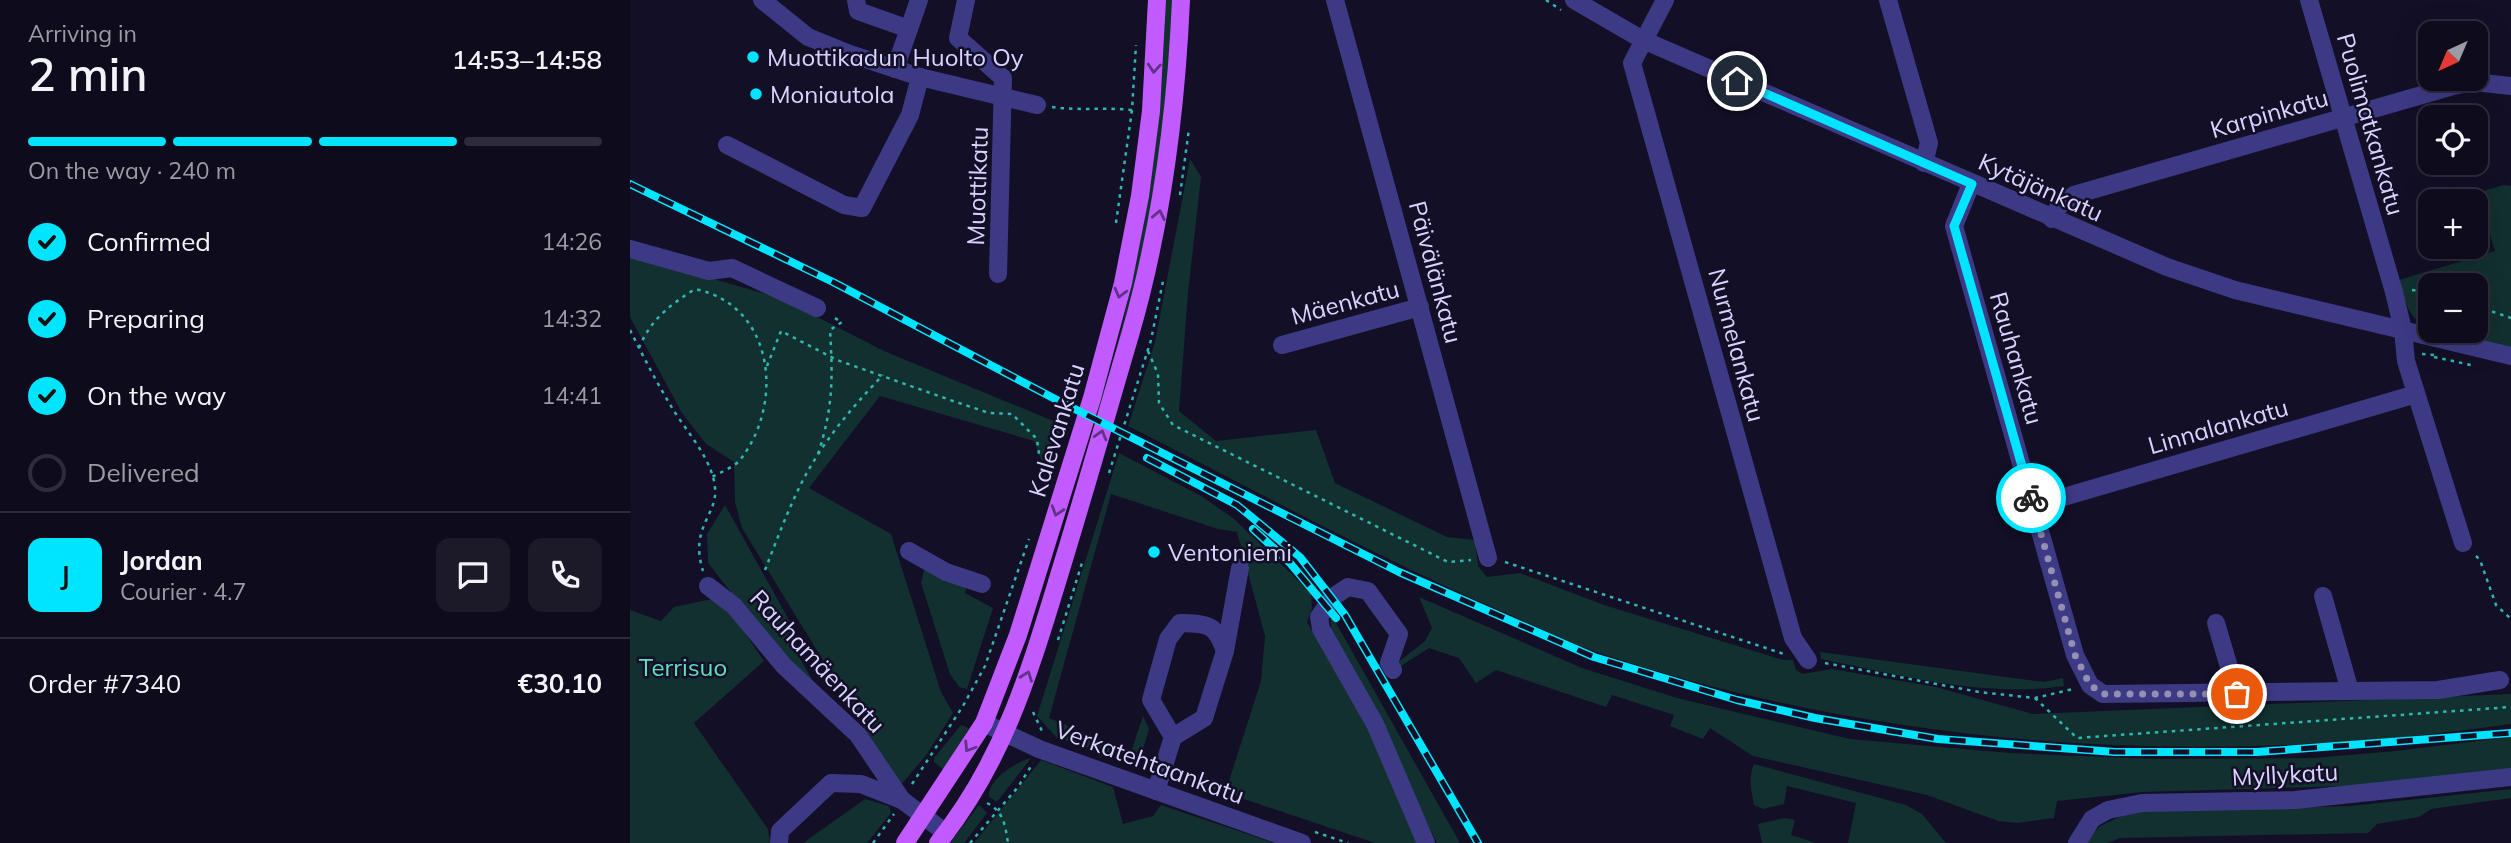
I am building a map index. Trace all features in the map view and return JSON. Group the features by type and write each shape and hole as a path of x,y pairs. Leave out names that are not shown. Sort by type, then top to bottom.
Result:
{"main road":[{"name":"Kalevankatu","path":"905,843 984,723 1018,635 1067,481 1122,283 1140,196 1151,111 1157,0"},
{"name":"Kalevankatu","path":"942,838 974,795 1006,732 1044,624 1145,283 1163,194 1177,90 1181,0"}],"street":[{"name":"Muottikatu","path":"762,0 808,37 920,77 1037,105"},
{"path":"856,0 858,11 909,29"},
{"path":"895,69 919,0"},
{"path":"966,0 958,38 1003,78 1004,99"},
{"name":"Päivälänkatu","path":"1335,0 1488,558"},
{"name":"Kytäjänkatu","path":"1574,0 1643,40 2052,219 2200,280 2511,356"},
{"name":"Nurmelankatu","path":"1665,0 1632,63 1793,638 1808,660"},
{"path":"1888,0 1929,143 1924,163"},
{"name":"Puolimatkankatu","path":"2309,0 2403,330 2406,361 2463,543"},
{"path":"727,145 844,205 862,208 910,115 920,77"},
{"name":"Karpinkatu","path":"2052,219 2059,206 2074,195 2452,86 2475,82 2511,86"},
{"name":"Muottikatu","path":"998,274 1004,99"},
{"name":"Rauhankatu","path":"1972,184 1954,226 2075,655 2090,685"},
{"path":"630,248 709,271 732,268 817,308"},
{"name":"Mäenkatu","path":"1282,345 1420,307"},
{"name":"Linnalankatu","path":"2033,506 2416,394"},
{"path":"909,551 946,572 982,584"},
{"path":"1149,794 1173,737 1204,718 1226,651 1240,568"},
{"name":"Rauhamäenkatu","path":"708,586 734,606 783,666 858,735 902,800 924,817 942,838"},
{"path":"1393,670 1389,663 1399,634 1368,591 1348,587 1333,597 1319,617 1321,629 1375,724 1426,843"},
{"path":"2323,596 2350,691"},
{"path":"1173,737 1151,700 1168,639 1180,623 1204,624 1218,631 1226,651"},
{"path":"2216,623 2237,694"},
{"path":"2090,685 2103,694 2237,694 2438,690 2500,680"},
{"name":"Verkatehtaankatu","path":"984,723 1039,749 1149,794 1302,843"},
{"name":"Myllykatu","path":"2077,843 2092,819 2108,810 2142,803 2295,800 2511,777"},
{"path":"779,843 780,831 831,783 861,784 902,800"}],"path":[{"path":"1116,225 1132,110 1136,41"},
{"path":"1037,105 1080,112 1115,108 1132,110"},
{"path":"639,348 646,331 668,307 695,289 718,294 747,317 767,366 768,396 754,437 738,462 712,477"},
{"path":"817,308 842,322 830,330 830,418 817,458"},
{"path":"2488,310 2511,318"},
{"path":"630,331 712,477 715,496 701,528 698,545 708,586"},
{"path":"767,366 782,331 832,357 989,413 1012,414 1037,439 1039,454"},
{"path":"1147,351 1158,373 1158,403 1173,425 1448,562 1488,558 1531,569 1773,652 1808,660 1979,692 2035,698 2090,685"},
{"path":"765,570 800,485 844,418 883,375"},
{"path":"873,843 963,706 985,666 1031,533"},
{"path":"2463,543 2480,560 2496,605 2511,618"},
{"path":"2035,698 2077,738 2511,707"},
{"path":"998,809 1005,822 1008,843"}],"green space":[{"path":"1165,0 1174,0 1160,158 1137,284 1099,411 1096,409 1120,336 1145,219 1159,110"},
{"path":"1190,159 1201,177 1179,411 1216,441 1316,430 1335,483 1447,537 1475,540 1478,566 1487,577 1520,573 1604,605 1783,660 1793,660 1796,670 1803,674 1832,669 1936,687 2033,714 2511,694 2511,724 2396,738 2281,745 2166,746 2050,741 1936,730 1822,711 1710,686 1574,643 1405,567 1128,426 1155,342"},
{"path":"2503,185 2511,186 2511,348 2488,342 2488,273 2422,273 2469,259 2488,259 2488,253 2495,251 2488,227 2488,190"},
{"path":"630,255 780,298 884,351 1063,425 1048,470 1044,468 1034,441 880,396 809,488 891,534 941,692 953,713 927,754 900,786 742,528 735,502 734,462 706,444 682,413 630,317"},
{"path":"2418,274 2418,321 2406,303 2399,280"},
{"path":"1119,453 1201,496 1233,518 1311,593 1312,609 1307,622 1392,769 1419,843 1375,843 1184,779 1187,771 1228,784 1261,681 1265,636 1237,532 1218,529 1111,494 1049,718 1131,752 1143,716 1149,729 1138,766 1056,737 1037,716"},
{"path":"725,505 794,629 795,650 817,688 785,661 708,563 707,534"},
{"path":"924,570 966,588 965,593 993,608 967,689 959,687 950,674 921,583"},
{"path":"1419,597 1582,668 1677,698 1850,739 2010,753 2158,759 2313,758 2511,737 2511,771 2379,785 2143,792 2057,801 2054,818 2017,823 1998,821 1927,795 1753,756 1710,728 1703,739 1670,726 1674,715 1612,695 1606,707 1496,670 1476,683 1459,658 1429,648 1401,666 1397,663 1425,641 1432,628"},
{"name":"Terrisuo","path":"712,599 736,620 764,661 694,723 768,829 770,843 630,843 630,610 661,621 674,607"},
{"path":"1331,614 1460,843 1437,843 1331,632"},
{"path":"1820,652 2044,682 2063,678 2064,686 2003,689 1942,683 1821,659"},
{"path":"961,725 969,728 944,770 934,762 934,758"},
{"path":"1031,758 997,802 989,797 997,778 1018,763"},
{"path":"1041,760 1113,787 1123,824 1153,816 1161,805 1274,843 974,843"},
{"path":"1754,764 1906,805 1922,814 1946,843 1848,843 1856,803 1787,786 1784,804 1763,809 1754,805 1753,800 1751,779"},
{"path":"2511,789 2511,798 2431,809 2419,817 2377,824 2368,833 2120,838 2107,843 2085,843 2100,826 2130,812 2351,806"},
{"path":"865,799 889,806 891,813 867,843 803,843"},
{"path":"979,805 987,813 964,843 950,843"},
{"path":"1785,818 1795,820 1791,835 1816,843 1762,843 1758,824"}],"railway":[{"path":"630,184 833,282 1057,400 1399,572 1594,657 1737,700 1815,718 1938,739 2115,752 2257,752 2511,733"},
{"path":"1147,458 1237,505 1300,557 1345,615 1478,843"},
{"path":"1253,529 1290,563 1336,618"}],"way so far":[{"path":"2031,498 2075,655 2090,685 2103,694 2237,694"}],"place":[{"name":"Muottikadun Huolto Oy","path":"753,57"},
{"name":"Moniautola","path":"756,94"},
{"name":"Ventoniemi","path":"1154,552"}],"route":[{"path":"1737,81 1972,184 1954,226 2031,498"}]}
